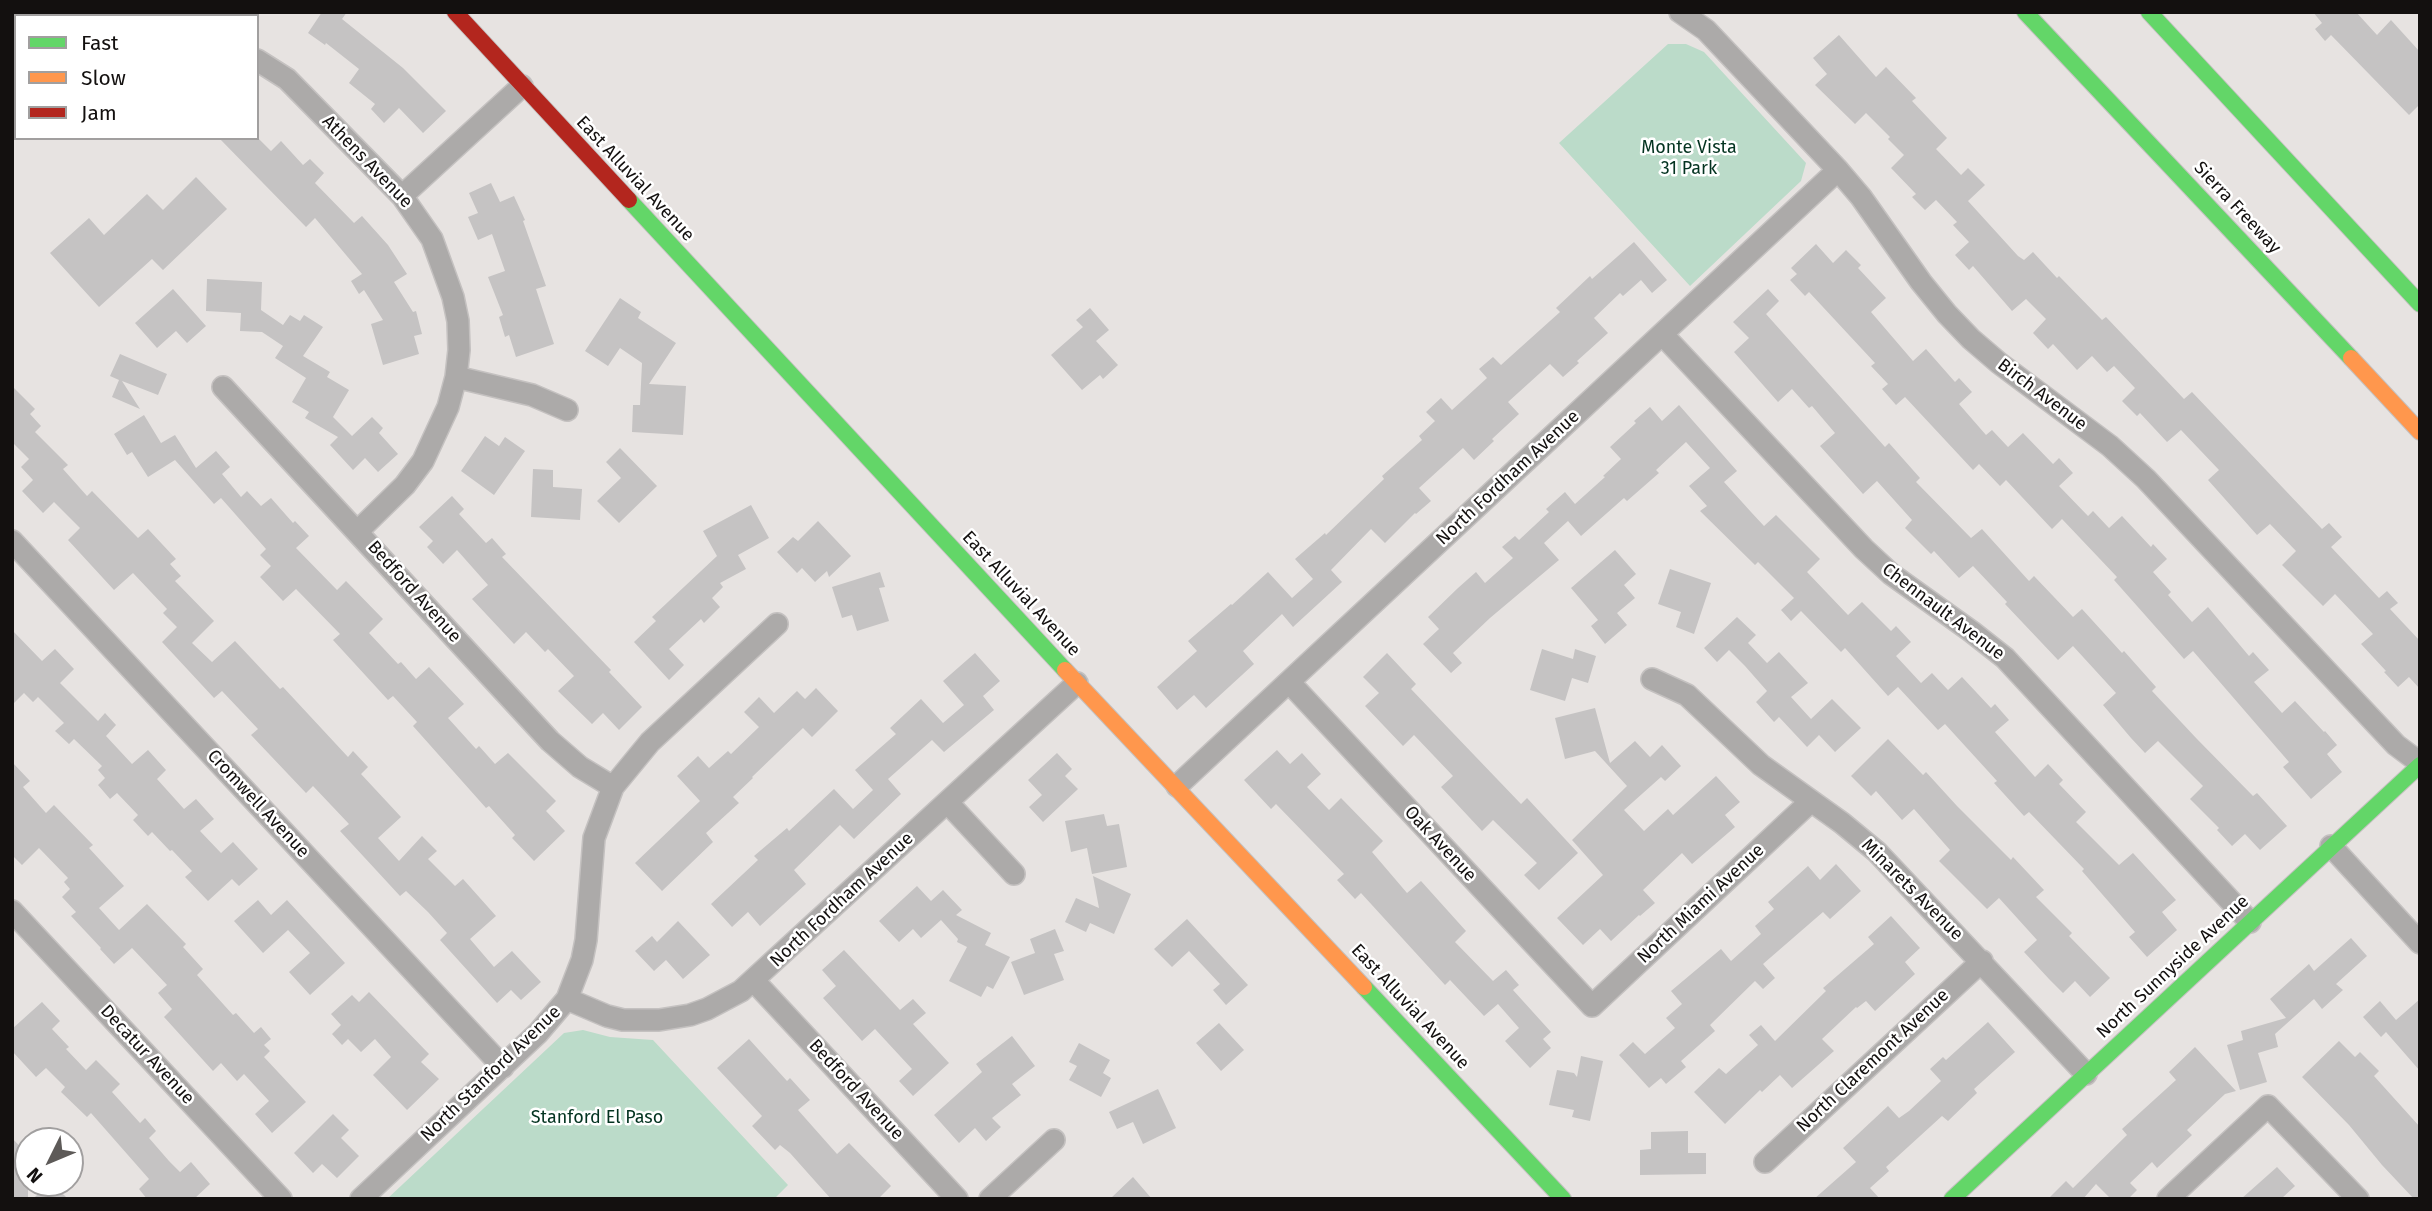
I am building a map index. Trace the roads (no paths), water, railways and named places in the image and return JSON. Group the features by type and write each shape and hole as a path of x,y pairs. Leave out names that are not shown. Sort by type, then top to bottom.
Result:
{"main road":[{"name":"East Alluvial Avenue","path":"455,12 1077,682 1563,1199"},
{"name":"Sierra Freeway","path":"2025,12 2420,432"},
{"path":"2149,12 2420,304"},
{"path":"2043,55 2226,224"},
{"name":"North Sunnyside Avenue","path":"1952,1199 2420,764"}],"street":[{"name":"Birch Avenue","path":"1680,12 1706,30 1838,170 1921,282 1971,340 2110,446 2146,479 2396,745 2420,764"},
{"name":"Athens Avenue","path":"259,61 287,79 402,196 432,239 453,296 458,321 459,350 456,377 444,416 423,461 405,485 358,531"},
{"path":"402,196 522,86"},
{"name":"North Fordham Avenue","path":"1177,786 1838,170"},
{"name":"Chennault Avenue","path":"1662,334 1864,550 1891,574 2005,658 2250,922"},
{"path":"456,377 532,395 567,410"},
{"name":"Bedford Avenue","path":"223,387 550,741 580,767 613,787"},
{"name":"Cromwell Avenue","path":"12,541 503,1067"},
{"name":"North Stanford Avenue","path":"360,1199 555,1016 567,999 584,950 594,838 613,787 650,743 777,624"},
{"name":"Minarets Avenue","path":"1652,679 1687,695 1761,765 1842,823 1877,852 2086,1074"},
{"name":"North Fordham Avenue","path":"567,999 623,1020 659,1020 690,1015 724,1002 754,981 1077,682"},
{"name":"Oak Avenue","path":"1289,682 1592,1006"},
{"name":"North Miami Avenue","path":"1592,1006 1810,802"},
{"path":"948,803 1014,874"},
{"path":"2331,846 2420,943"},
{"name":"Decatur Avenue","path":"12,911 281,1199"},
{"name":"North Claremont Avenue","path":"1765,1162 1982,961"},
{"name":"Bedford Avenue","path":"754,981 957,1199"},
{"path":"2168,1199 2268,1106 2358,1199"},
{"path":"990,1199 1054,1140"}],"park label":[{"name":"Monte Vista 31 Park","path":"1689,158"},
{"name":"Stanford El Paso","path":"597,1118"}]}
